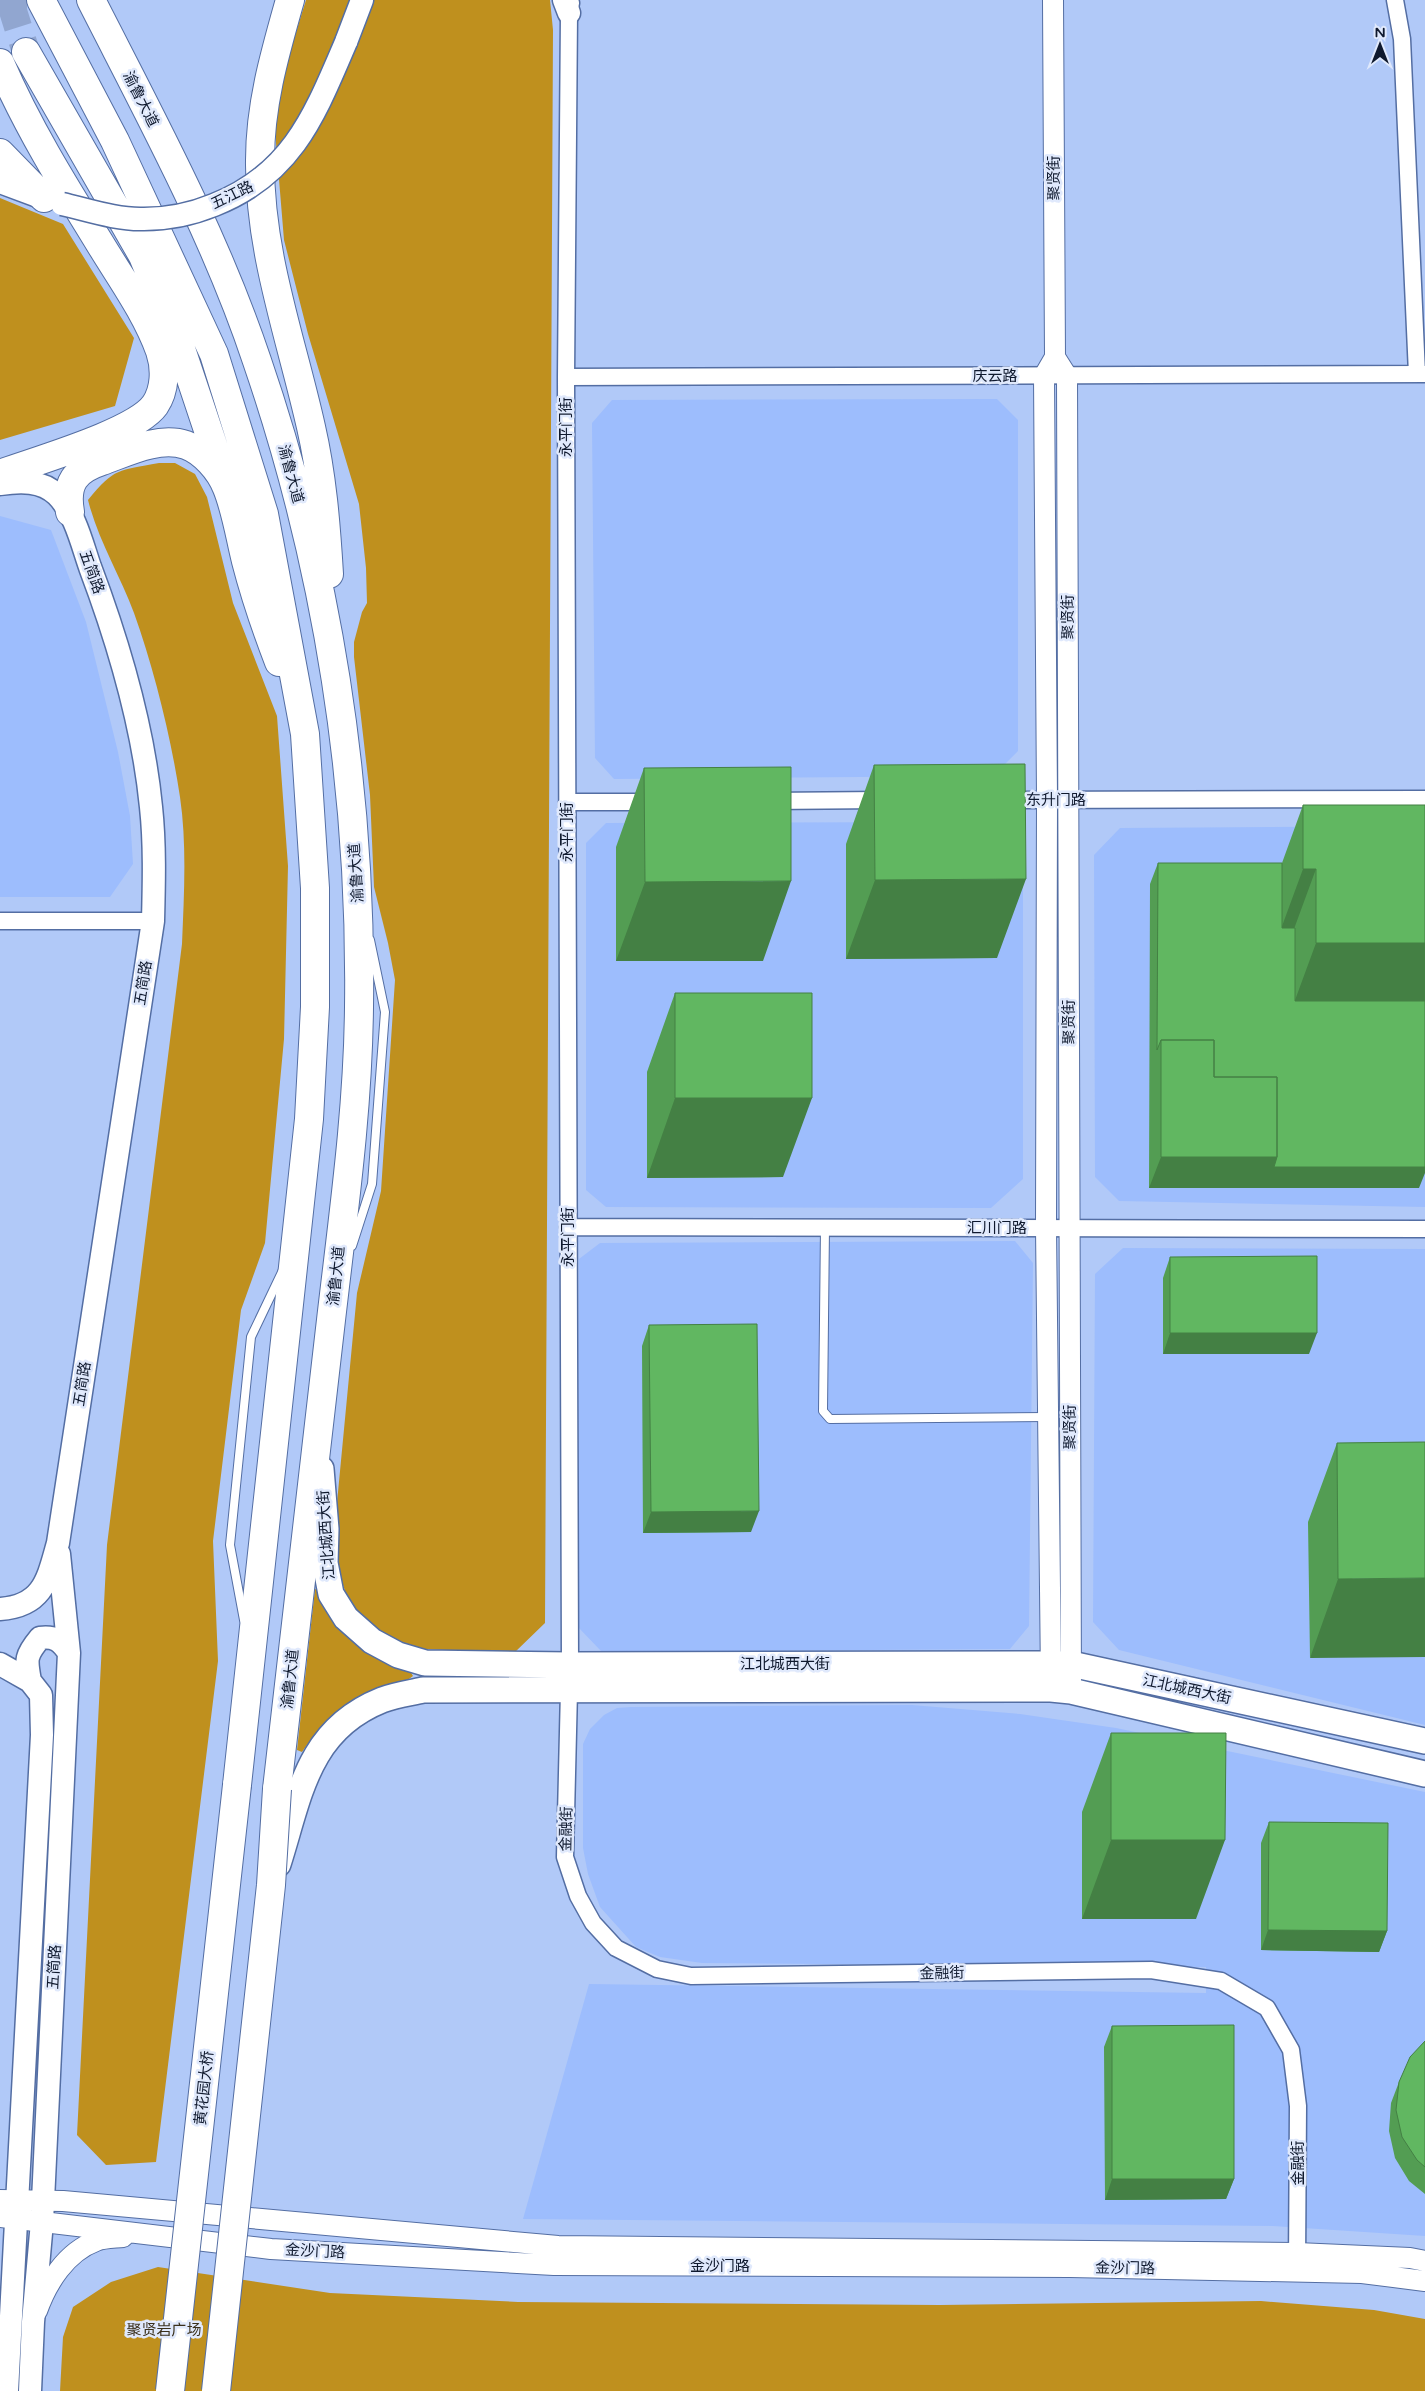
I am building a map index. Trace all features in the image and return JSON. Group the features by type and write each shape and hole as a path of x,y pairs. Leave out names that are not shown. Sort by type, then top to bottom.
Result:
{"highway":[{"path":"41,0 115,141 214,354 264,514 305,734"},
{"name":"渝鲁大道","path":"91,0 180,174 207,233 258,361 282,439 303,521 335,665 358,879 359,1009 353,1124 318,1428 289,1790"},
{"path":"290,0 265,95 260,160 261,199 264,233 276,291 319,468 325,511 335,665"},
{"path":"26,52 143,256 178,340 227,487 256,600 305,734"},
{"path":"0,63 56,174 146,320 160,352 164,372 162,391 154,407 137,421 115,433 0,474"},
{"path":"0,153 53,201"},
{"path":"70,512 67,496 69,486 77,475 90,465 148,445 184,444 200,451 227,487"},
{"name":"黄花园大桥","path":"170,2391 309,1119 315,1008 315,888 305,734"},
{"path":"216,2391 271,1886 289,1790"}],"main road":[{"name":"五江路","path":"0,182 53,201 143,220 189,215 224,201 257,184 282,160 303,133 321,101 362,0"},
{"name":"五简路","path":"0,484 32,483 46,487 58,496 70,512 109,618 140,742 151,806 154,867 152,921 58,1543 47,1581 37,1596 26,1603 11,1608 0,1608"},
{"name":"江北城西大街","path":"318,1428 326,1529 325,1563 331,1594 346,1618 372,1641 398,1655 424,1663 570,1665 1061,1663 1425,1741"},
{"name":"五简路","path":"30,2391 33,2322 42,2222 68,1654 58,1543"},
{"path":"30,1681 27,1663 28,1651 40,1638 49,1637 61,1641 68,1654"},
{"path":"0,1664 30,1681"},
{"name":"五简路","path":"7,2391 9,2209 42,1736 41,1695 30,1681"},
{"name":"江北城西大街","path":"289,1790 333,1732 355,1714 383,1700 423,1690 1061,1690 1425,1774"}],"street":[{"name":"聚贤街","path":"1053,0 1055,357 1066,376 1069,800 1069,1228 1061,1690"},
{"path":"1395,0 1402,39 1421,374"},
{"name":"永平门街","path":"568,4 566,378 570,1665"},
{"path":"1044,376 1055,357"},
{"name":"庆云路","path":"566,378 1421,374"},
{"name":"聚贤街","path":"1044,376 1048,1417 1061,1663"},
{"name":"东升门路","path":"987,800 1425,799"},
{"path":"757,801 897,800"},
{"path":"567,802 667,802"},
{"path":"0,921 152,921"},
{"name":"汇川门路","path":"568,1227 1425,1229"},
{"name":"金融街","path":"569,1690 565,1857 578,1896 593,1923 616,1948 657,1969 691,1976 1151,1970 1221,1981 1267,2008 1291,2050 1298,2106 1297,2262"},
{"name":"金沙门路","path":"9,2209 43,2200 558,2246 1297,2262 1362,2274 1425,2281"},
{"name":"金沙门路","path":"9,2209 42,2222 152,2233 271,2249 554,2266 1070,2267 1410,2258 1425,2261"},
{"path":"33,2322 49,2283 78,2251 96,2240 152,2233"}],"lane":[{"path":"351,1250 372,1184 385,1012 358,879"},
{"path":"825,1227 823,1411 830,1419 1048,1417"},
{"path":"332,1307 348,1260"}],"shaded area":[{"path":"997,399 1018,420 1018,751 993,776 614,779 595,758 592,423 612,400"},
{"path":"0,516 51,530 86,622 118,752 130,816 133,864 110,897 0,897"},
{"path":"996,822 1023,849 1023,1179 991,1208 606,1207 586,1190 586,843 606,823"},
{"path":"1425,826 1425,1207 1119,1201 1095,1177 1094,855 1120,828"},
{"path":"1015,1241 1033,1263 1029,1626 1010,1649 602,1652 578,1627 579,1259 600,1243"},
{"path":"1123,1248 1425,1249 1425,1725 1119,1650 1093,1622 1095,1274"},
{"path":"912,1705 1020,1714 1116,1728 1425,1792 1425,2236 1273,2226 523,2219 589,1984 1206,1993 1206,1967 702,1963 660,1957 636,1947 600,1907 588,1874 583,1848 583,1744 590,1729 604,1715 617,1708 631,1707"}],"green space":[{"path":"306,0 550,0 553,30 545,1623 514,1653 423,1649 390,1639 367,1623 349,1602 338,1571 336,1513 357,1293 381,1191 395,980 374,887 370,795 354,657 354,642 362,612 367,603 366,568 359,504 308,334 284,240 274,103"},
{"path":"0,198 63,224 134,338 115,406 0,440"},
{"path":"159,463 175,463 195,474 207,497 233,603 277,716 288,866 284,1039 265,1243 241,1310 213,1541 218,1661 156,2162 106,2165 77,2135 107,1545 182,944 184,852 180,797 167,727 155,680 134,613 97,529 88,500 105,481 118,472"},
{"path":"315,1589 319,1591 356,1641 366,1650 378,1658 410,1671 413,1676 400,1683 376,1689 354,1700 325,1723 302,1752 297,1750"},
{"name":"聚贤岩广场","path":"158,2267 330,2293 518,2302 940,2305 1261,2301 1374,2310 1425,2319 1425,2391 60,2391 63,2337 73,2307 111,2282"}],"building":[{"path":"1025,764 1026,879 875,880 874,765"},
{"path":"791,767 791,881 645,882 644,768"},
{"path":"1303,805 1425,805 1425,943 1316,943 1316,869 1303,869"},
{"path":"1158,863 1282,863 1282,928 1295,928 1295,1001 1425,1001 1425,1167 1274,1167 1277,1157 1277,1077 1214,1077 1214,1040 1161,1040 1157,1050"},
{"path":"675,993 812,993 812,1098 675,1098"},
{"path":"1161,1040 1214,1040 1214,1077 1277,1077 1277,1157 1161,1157"},
{"path":"1317,1256 1317,1333 1170,1333 1170,1257"},
{"path":"757,1324 759,1511 651,1512 649,1325"},
{"path":"1425,1442 1425,1578 1338,1579 1337,1443"},
{"path":"1111,1733 1226,1733 1225,1840 1111,1840"},
{"path":"1269,1822 1388,1823 1387,1931 1268,1930"},
{"path":"1234,2025 1234,2179 1112,2179 1112,2026"},
{"path":"1425,2041 1425,2167 1417,2160 1402,2137 1396,2110 1399,2082 1410,2057"}],"tunnel":[{"path":"13,0 13,11 26,52"}]}
